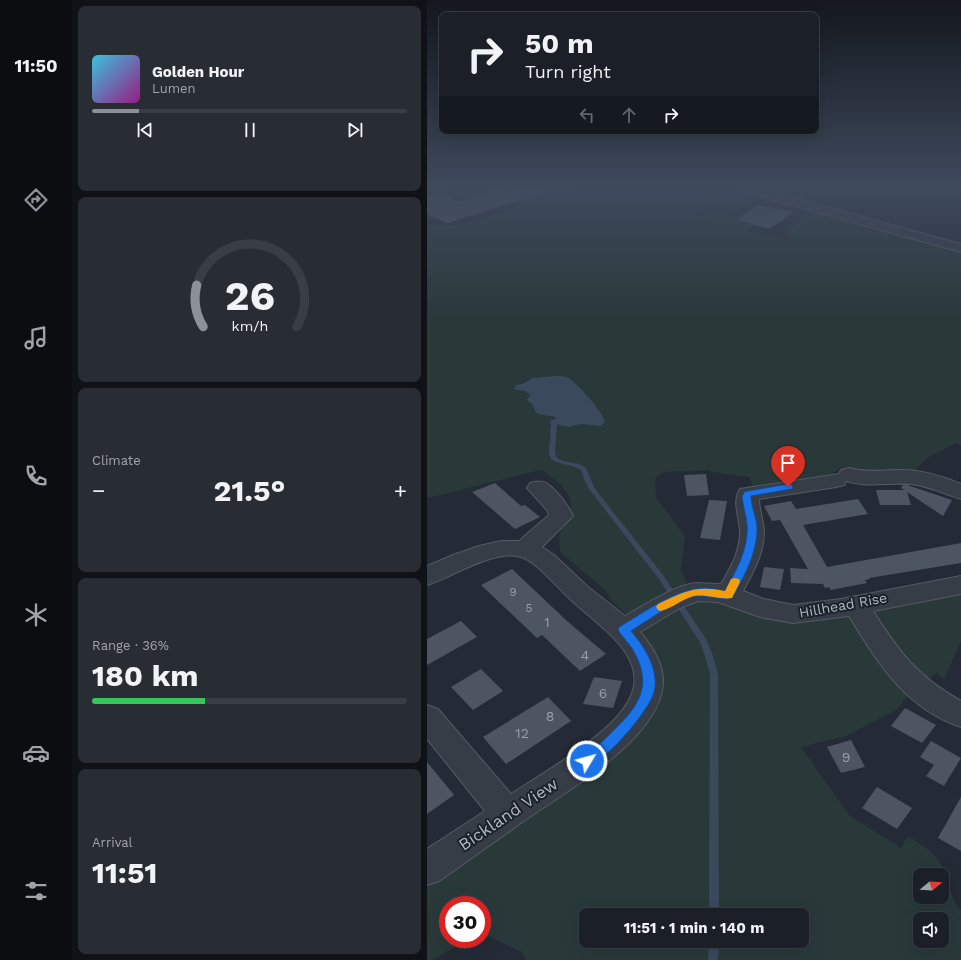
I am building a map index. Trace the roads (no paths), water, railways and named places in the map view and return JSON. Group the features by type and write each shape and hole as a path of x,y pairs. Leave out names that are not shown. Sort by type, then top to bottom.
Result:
{"street":[{"path":"903,232 961,248"},
{"path":"728,595 743,567 751,545 752,526 746,497 740,493 842,478 864,479 927,475 961,492"},
{"path":"427,576 457,562 481,554 505,549 525,549 561,516 557,507 538,488"},
{"name":"Bickland View","path":"427,869 593,756 631,720 646,699 649,681 648,668 637,646 623,630 535,554 525,549"},
{"name":"Hillhead Rise","path":"623,630 689,593 706,592 728,595 760,608 793,614 856,605 961,585"},
{"path":"856,605 886,652 901,672 936,702 961,715"},
{"path":"427,717 507,814"}],"water":[{"path":"556,376 566,377 573,381 595,405 605,422 600,426 581,424 569,427 550,423 551,420 556,419 555,417 538,414 533,405 527,400 530,395 525,391 514,389 516,385 524,383 532,378"}],"waterway":[{"path":"554,423 552,453 554,459 577,465 584,469"},
{"path":"584,470 592,489 661,577 703,641 708,653 714,674 714,908"},
{"path":"713,960 714,948"}]}
